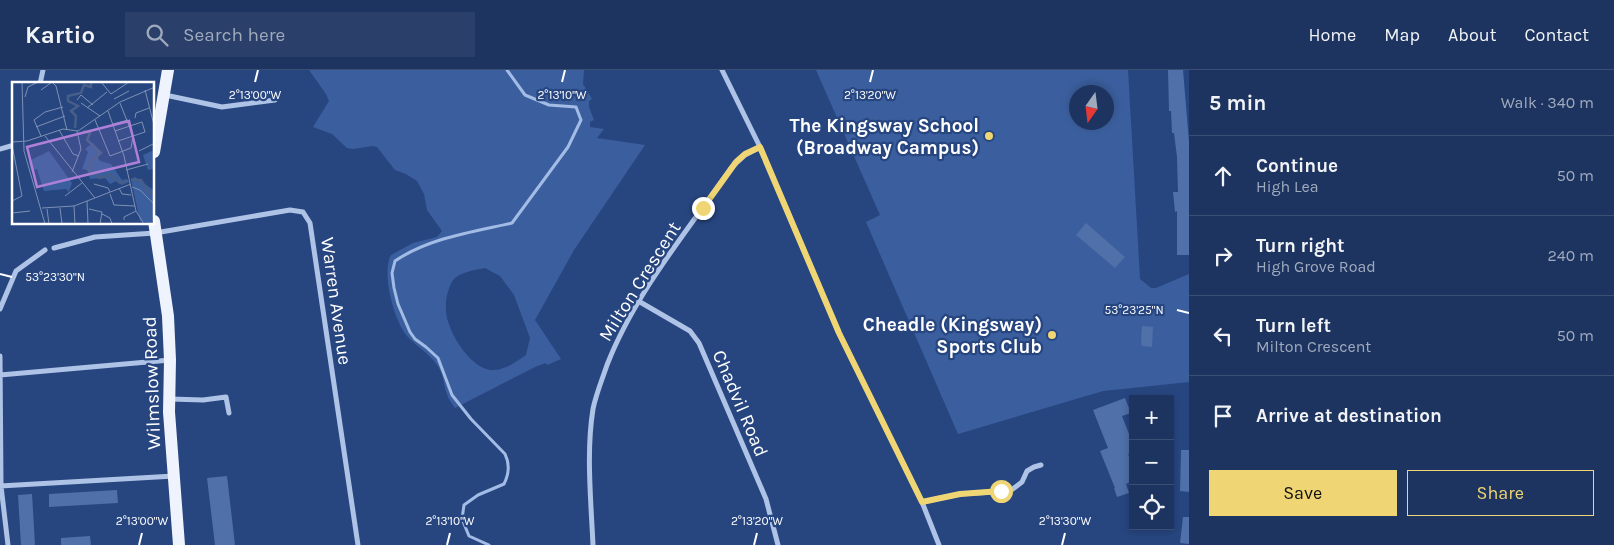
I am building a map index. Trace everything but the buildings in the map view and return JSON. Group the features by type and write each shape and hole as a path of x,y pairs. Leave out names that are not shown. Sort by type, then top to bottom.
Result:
{"main road":[{"path":"155,147 168,70"},
{"name":"Wilmslow Road","path":"155,227 168,316 170,399 179,545"}],"street":[{"path":"722,70 760,147 839,333 922,502 940,545"},
{"path":"165,95 222,107 275,100"},
{"name":"Milton Crescent","path":"593,545 590,437 593,409 612,352 657,273 732,167 745,154 760,147"},
{"name":"Warren Avenue","path":"54,248 95,237 155,227 191,228 290,210 303,212 310,223 358,545"},
{"path":"0,309 16,270 45,250"},
{"name":"Chadvil Road","path":"640,302 690,331 699,343 766,499 778,545"},
{"path":"0,356 1,486 8,545"},
{"path":"0,375 170,360"},
{"path":"170,399 204,400 226,398 229,413"},
{"path":"922,502 960,494 1010,491 1022,482 1027,471 1041,465"},
{"path":"1,486 174,476"}],"shaded area":[{"path":"309,70 584,70 583,84 592,99 589,101 589,107 594,120 590,122 590,127 604,129 597,138 645,145 574,250 535,320 561,359 547,365 546,363 535,367 455,408 449,399 438,366 402,329 390,296 387,273 391,255 413,243 437,237 442,231 427,210 424,194 417,181 395,170 377,147 347,148 332,134 313,127 329,101","holes":["485,268 500,276 514,295 530,338 526,355 508,366 495,370 486,369 478,365 462,349 450,328 446,302 451,283 460,275"]},
{"name":"Cheadle (Kingsway) Sports Club","path":"816,70 1128,70 1140,279 1151,288 1156,288 1189,274 1189,382 1103,391 958,434 866,222 880,215"}],"waterway":[{"path":"489,545 469,536 462,519 464,505 478,495 504,484 508,469 507,458 452,395 438,358 415,339 410,332 398,304 392,273 395,261 436,241 512,223 568,147 581,120 576,107 549,105 525,95 507,70"}],"place":[{"name":"The Kingsway School (Broadway Campus)","path":"989,136"},
{"name":"Cheadle (Kingsway) Sports Club","path":"1052,335"}],"route":[{"path":"703,208 736,162 745,154 760,147 839,333 922,502 960,494 1001,491"}]}
